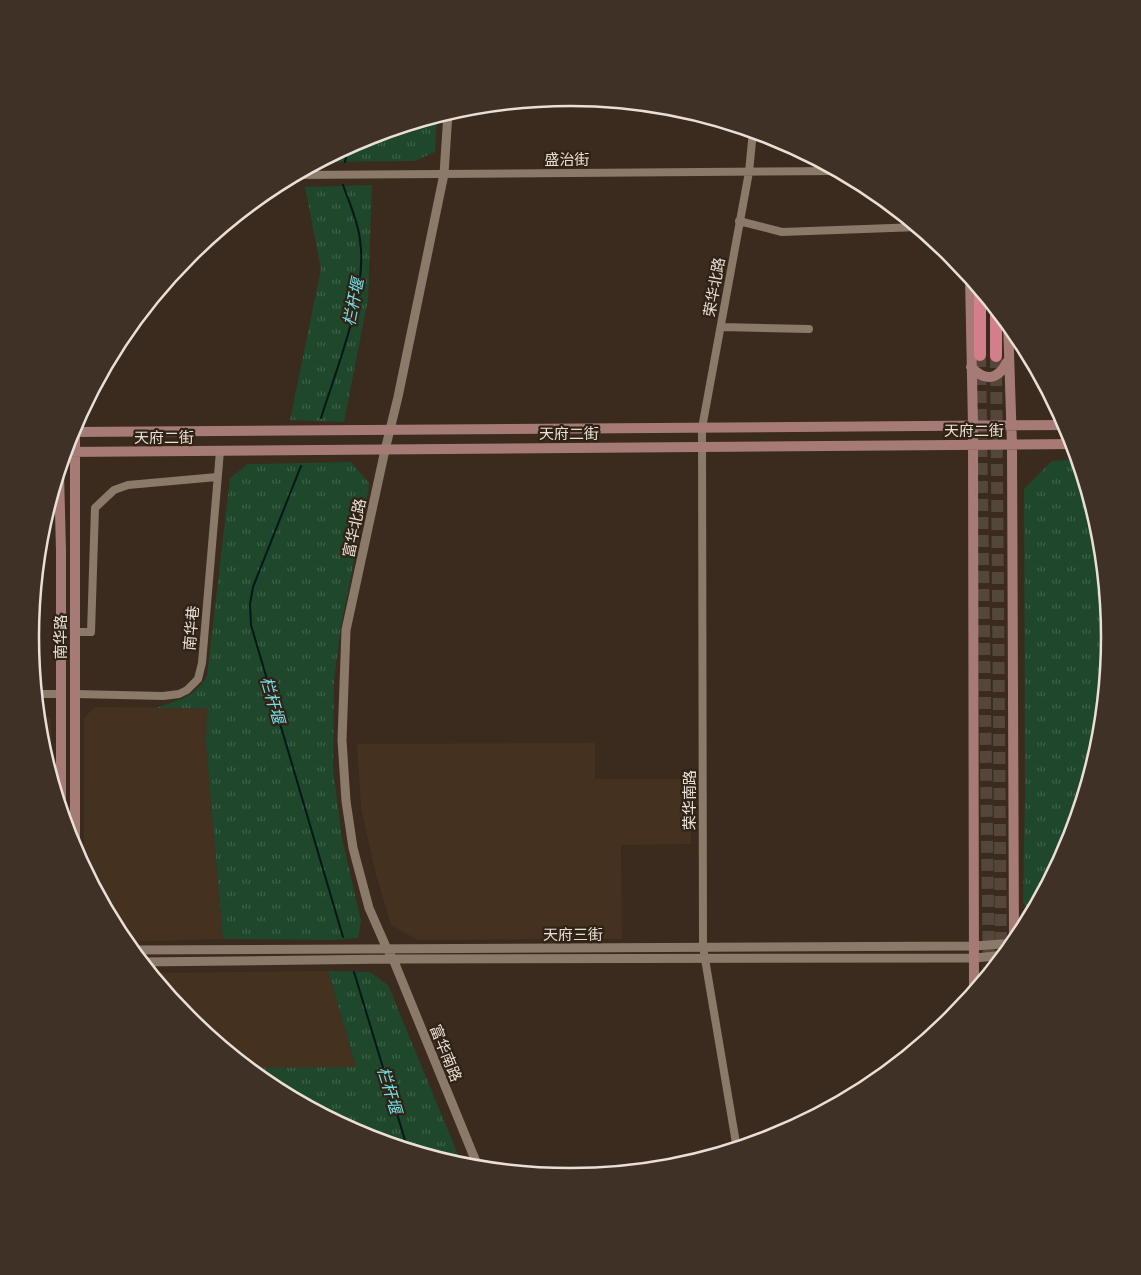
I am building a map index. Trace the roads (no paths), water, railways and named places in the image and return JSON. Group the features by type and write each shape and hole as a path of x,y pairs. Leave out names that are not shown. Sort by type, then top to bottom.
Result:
{"highway":[{"path":"980,299 980,355"},
{"path":"998,321 1002,358"}],"main road":[{"path":"970,287 973,426 974,983"},
{"path":"971,366 977,373 983,376 994,377 1002,373 1002,358 1006,333"},
{"path":"1002,358 1012,445 1015,930"},
{"name":"天府二街","path":"81,429 390,430 1058,425"},
{"name":"南华路","path":"74,828 75,444"},
{"name":"天府二街","path":"72,452 1066,444"},
{"name":"南华路","path":"59,493 60,785"}],"street":[{"name":"富华北路","path":"387,949 369,908 353,848 346,801 342,740 346,630 398,398 444,174 447,121"},
{"name":"荣华北路","path":"702,447 702,428 749,172 752,138"},
{"name":"盛治街","path":"309,175 825,171"},
{"path":"740,221 782,232 909,228"},
{"path":"721,327 809,329"},
{"name":"荣华南路","path":"702,447 703,947 736,1143"},
{"name":"南华巷","path":"75,694 170,696 187,690 198,679 202,663 220,451"},
{"path":"76,632 90,632 95,508 114,490 128,486 217,477"},
{"path":"42,694 60,694"},
{"name":"天府三街","path":"141,950 1004,945"},
{"name":"富华南路","path":"387,949 393,959 476,1161"},
{"name":"天府三街","path":"150,962 393,959 975,958 996,956"}],"waterway":[{"name":"栏杆堰","path":"345,162 346,156"},
{"name":"栏杆堰","path":"321,418 350,329 360,283 359,233 343,185"},
{"name":"栏杆堰","path":"301,466 253,587 250,604 251,625 343,937"},
{"name":"栏杆堰","path":"354,972 406,1143"}],"tunnel":[{"path":"980,355 989,965"},
{"path":"996,356 1001,949"}]}
